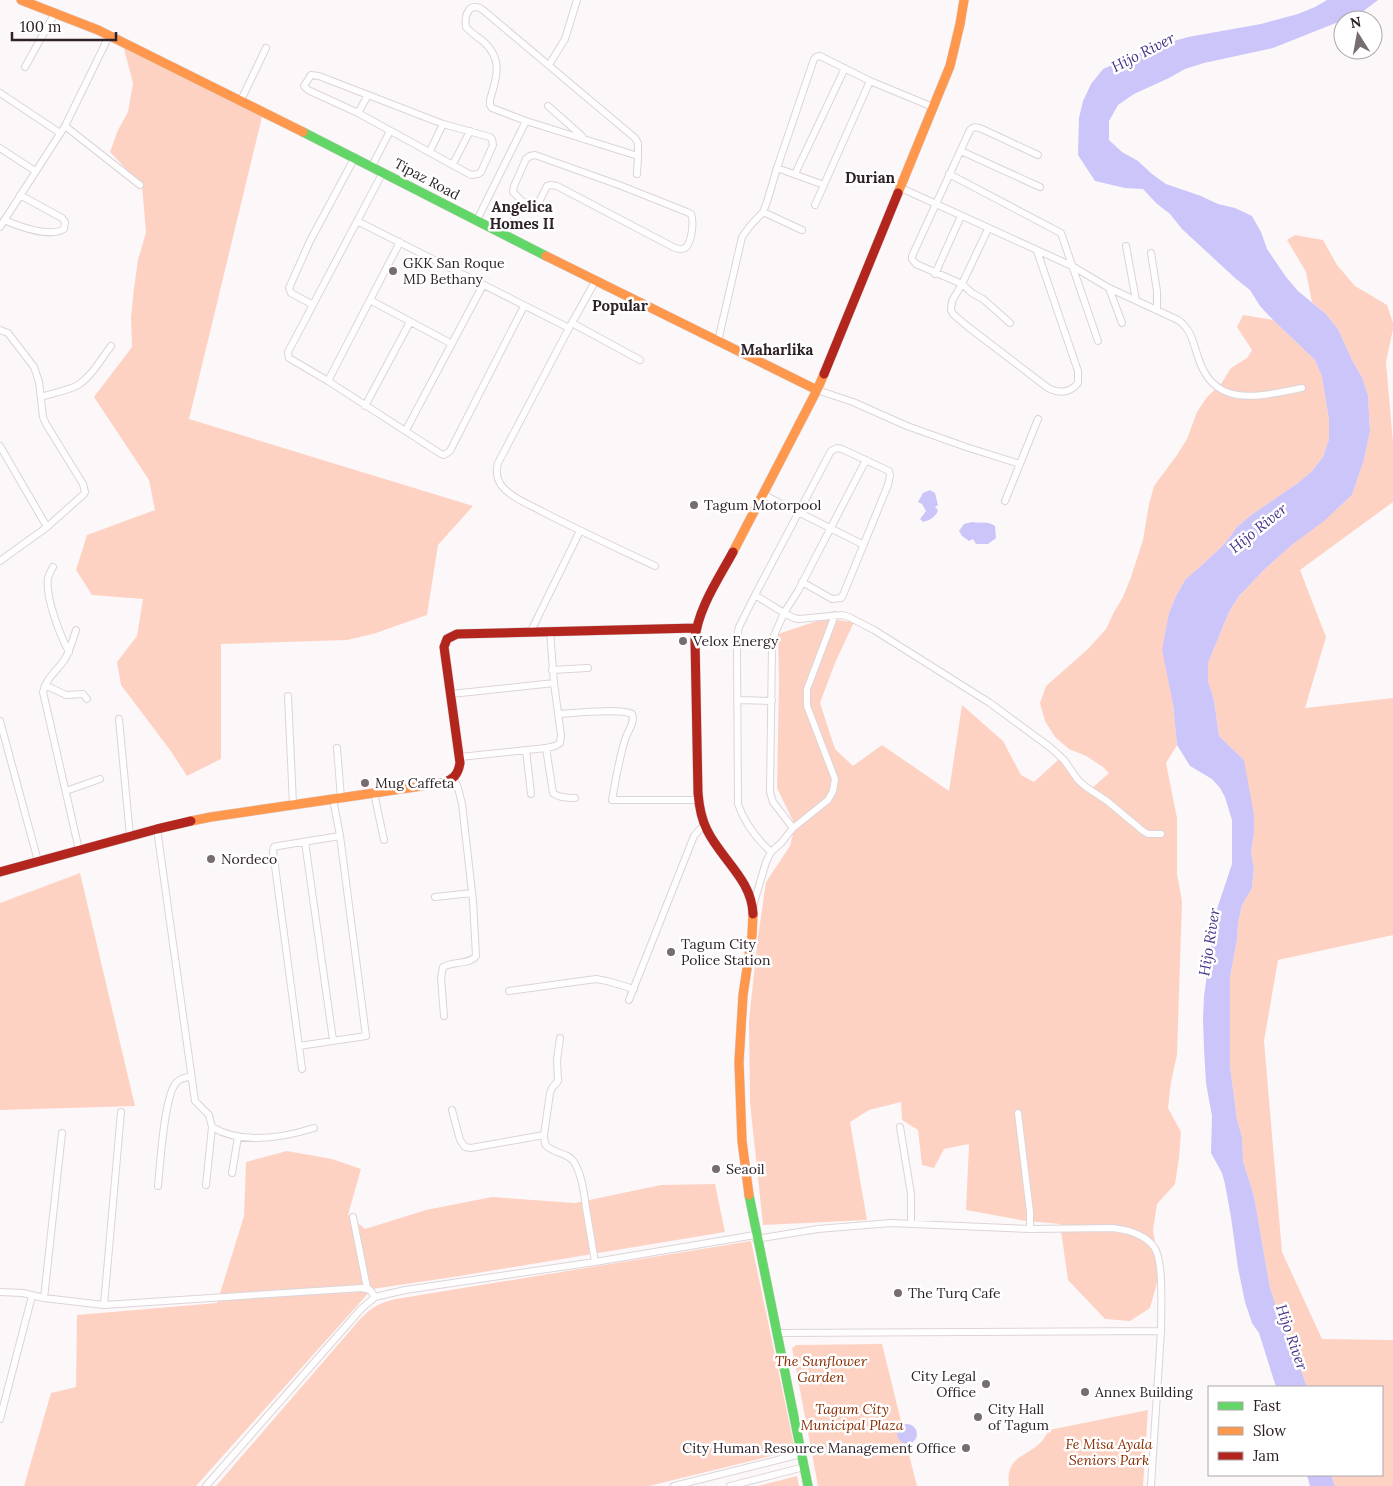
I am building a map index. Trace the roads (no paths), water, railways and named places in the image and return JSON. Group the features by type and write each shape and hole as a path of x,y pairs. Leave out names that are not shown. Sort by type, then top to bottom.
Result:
{"street":[{"name":"Tipaz Road","path":"21,0 55,12 109,36 241,100 355,157 505,236 817,390"},
{"path":"549,65 565,40 577,0"},
{"path":"753,908 746,886 711,838 701,816 696,745 696,628 707,602 817,390 950,66 964,0"},
{"path":"637,174 638,156 638,143 635,138 478,6 470,8 466,17 466,27 489,48 498,68 490,100 492,108 526,121 638,156"},
{"path":"25,67 55,12"},
{"path":"20,195 62,218 65,222 64,229 60,232 38,231 1,224 65,126 109,36"},
{"path":"241,100 266,48"},
{"path":"718,341 742,237 763,212 816,56 820,56 870,81 933,107"},
{"path":"795,174 845,68"},
{"path":"314,75 368,95 443,124 490,137 494,143 481,172 471,175 358,112 304,88 304,84 309,76 314,75"},
{"path":"815,205 870,81"},
{"path":"0,93 60,133"},
{"path":"358,112 368,95"},
{"path":"548,106 584,138"},
{"path":"477,220 526,121"},
{"path":"430,151 443,124"},
{"path":"65,126 140,185"},
{"path":"1010,323 992,306 962,284 935,274 916,264 912,256 970,130 976,127 1038,155"},
{"path":"372,166 390,131"},
{"path":"453,164 470,131"},
{"path":"0,148 35,171"},
{"path":"961,151 1040,187"},
{"path":"534,156 610,182 688,212 691,214 694,223 688,244 685,248 679,250 557,186 547,186 539,202 535,205 523,202 515,195 513,189 526,159 534,156"},
{"path":"313,306 291,293 289,288 310,241 355,157"},
{"path":"777,168 824,185"},
{"path":"383,172 288,355 292,360 406,430 441,454 447,454 524,306"},
{"path":"949,174 1061,232 1098,341"},
{"path":"901,188 1072,266 1109,288 1185,325 1192,338 1204,373 1220,389 1244,397 1302,388"},
{"path":"505,236 523,202"},
{"path":"763,212 802,230"},
{"path":"935,274 961,216"},
{"path":"357,220 524,306 640,360"},
{"path":"988,228 952,301 953,314 1048,388 1060,392 1069,391 1078,383 1078,370 1036,251"},
{"path":"328,381 400,242"},
{"path":"1126,246 1136,300"},
{"path":"1151,253 1158,300 1157,310"},
{"path":"596,280 498,462 496,475 500,484 518,499 580,532 655,566"},
{"path":"406,430 483,285"},
{"path":"1109,288 1122,323"},
{"path":"370,300 452,344"},
{"path":"365,406 410,322"},
{"path":"0,330 8,333 34,367 39,382 43,417 83,484 85,492 47,527 0,561"},
{"path":"41,397 79,384 88,377 110,346"},
{"path":"817,390 853,402 907,426 1020,464"},
{"path":"1005,501 1038,419"},
{"path":"0,446 47,527"},
{"path":"771,852 761,843 742,814 738,804 739,700 737,636 739,627 833,449 842,449 888,471 890,475 888,485 844,595 841,598 832,599 802,582"},
{"path":"793,828 771,797 773,638 784,613 866,460"},
{"path":"762,494 864,545"},
{"path":"531,631 580,532"},
{"path":"53,567 48,579 49,593 60,636 69,652"},
{"path":"755,595 794,618 835,615 849,617 874,630 990,703 1050,748 1064,760 1082,784 1125,815 1143,831 1148,834 1161,834"},
{"path":"808,1486 778,1333 756,1237 744,1167 740,1112 741,1018 753,923 753,908 766,862 771,852 793,828 828,800 834,791 835,780 807,706 807,689 835,615"},
{"path":"0,872 211,816 439,784 454,779 460,766 460,757 444,647 447,639 457,634 696,628"},
{"path":"76,630 69,652 45,685 43,692 79,850"},
{"path":"460,757 546,748 560,743 550,631"},
{"path":"552,670 588,668"},
{"path":"451,694 554,683"},
{"path":"45,685 66,695 83,694 87,699"},
{"path":"288,696 293,804"},
{"path":"739,700 772,701"},
{"path":"558,714 625,712 632,714 634,720 626,738 612,800 699,800"},
{"path":"118,718 130,836"},
{"path":"0,721 38,861"},
{"path":"299,1046 366,1036 340,836 337,798 337,748"},
{"path":"546,748 554,793 557,796 575,798"},
{"path":"526,750 531,794"},
{"path":"66,791 100,779"},
{"path":"444,1016 441,978 443,967 472,960 476,956 472,893 462,804 454,779"},
{"path":"374,793 384,840"},
{"path":"629,1000 694,836 700,829 705,827"},
{"path":"157,829 195,1101 206,1111 212,1127 206,1185"},
{"path":"302,1069 273,850 278,846 340,836"},
{"path":"305,842 333,1040"},
{"path":"435,897 472,893"},
{"path":"509,991 596,978 634,989"},
{"path":"560,1038 557,1060 558,1081 550,1093 544,1135 545,1144 552,1150 570,1156 578,1171 595,1262"},
{"path":"158,1186 165,1120 170,1095 176,1082 182,1078 192,1077"},
{"path":"452,1110 460,1140 462,1145 466,1147 471,1148 544,1135"},
{"path":"104,1305 121,1112"},
{"path":"1018,1113 1030,1212 1030,1229"},
{"path":"212,1127 218,1131 238,1137 278,1137 297,1134 314,1128"},
{"path":"900,1127 911,1194 911,1223"},
{"path":"44,1298 62,1133"},
{"path":"232,1173 238,1137"},
{"path":"353,1217 367,1288"},
{"path":"206,1486 361,1309 375,1297 405,1290 756,1237 847,1226 911,1223 1030,1229 1113,1228 1127,1230 1150,1242 1158,1255 1161,1292 1161,1331 1152,1486"},
{"path":"0,1292 104,1305 367,1288 373,1292 375,1297"},
{"path":"0,1419 32,1296"},
{"path":"778,1333 1161,1331"},
{"path":"674,1486 801,1454"},
{"path":"730,1486 804,1467"}],"water":[{"name":"Hijo River","path":"1327,0 1378,0 1365,10 1333,10 1333,24 1273,48 1185,69 1134,94 1118,105 1109,121 1109,140 1122,152 1138,161 1166,184 1218,204 1235,208 1252,216 1261,232 1267,249 1286,277 1298,291 1326,314 1338,329 1362,377 1368,395 1370,431 1364,460 1352,495 1324,521 1293,544 1265,569 1239,596 1229,612 1208,663 1208,681 1214,700 1219,736 1244,760 1254,815 1251,852 1254,869 1252,888 1242,905 1230,977 1230,1066 1237,1119 1242,1137 1243,1161 1254,1196 1270,1288 1307,1386 1276,1386 1259,1333 1252,1323 1245,1302 1225,1184 1222,1173 1211,1153 1212,1116 1206,1083 1203,1019 1204,996 1216,912 1232,864 1232,820 1225,797 1220,788 1212,779 1190,766 1177,745 1173,704 1162,650 1169,613 1185,580 1226,542 1237,527 1312,471 1323,457 1329,439 1329,420 1322,377 1315,360 1260,306 1250,290 1182,229 1170,214 1143,189 1125,188 1095,181 1078,155 1079,118 1083,101 1091,84 1103,69 1153,47 1188,37 1261,24 1298,14"},
{"path":"930,490 935,493 938,505 935,507 938,510 936,515 923,522 920,519 926,511 922,504 918,502 923,493"},
{"path":"972,522 987,523 995,526 996,538 988,544 976,544 973,539 969,541 959,531 964,524"},
{"path":"907,1424 914,1427 917,1434 914,1441 907,1444 900,1441 897,1434 900,1427"},
{"path":"1307,1476 1331,1476 1335,1486 1310,1486"}],"place":[{"name":"GKK San Roque MD Bethany","path":"393,271"},
{"name":"Tagum Motorpool","path":"694,505"},
{"name":"Velox Energy","path":"683,641"},
{"name":"Mug Caffeta","path":"365,783"},
{"name":"Nordeco","path":"211,859"},
{"name":"Tagum City Police Station","path":"671,952"},
{"name":"Seaoil","path":"716,1169"},
{"name":"The Turq Cafe","path":"898,1293"},
{"name":"City Legal Office","path":"986,1384"},
{"name":"Annex Building","path":"1085,1392"},
{"name":"City Hall of Tagum","path":"978,1417"},
{"name":"City Human Resource Management Office","path":"966,1448"}],"district":[{"name":"Durian","path":"870,177"},
{"name":"Angelica Homes II","path":"522,214"},
{"name":"Popular","path":"620,305"},
{"name":"Maharlika","path":"777,349"}],"park label":[{"name":"The Sunflower Garden","path":"821,1369"},
{"name":"Tagum City Municipal Plaza","path":"852,1418"},
{"name":"Fe Misa Ayala Seniors Park","path":"1109,1452"}]}
